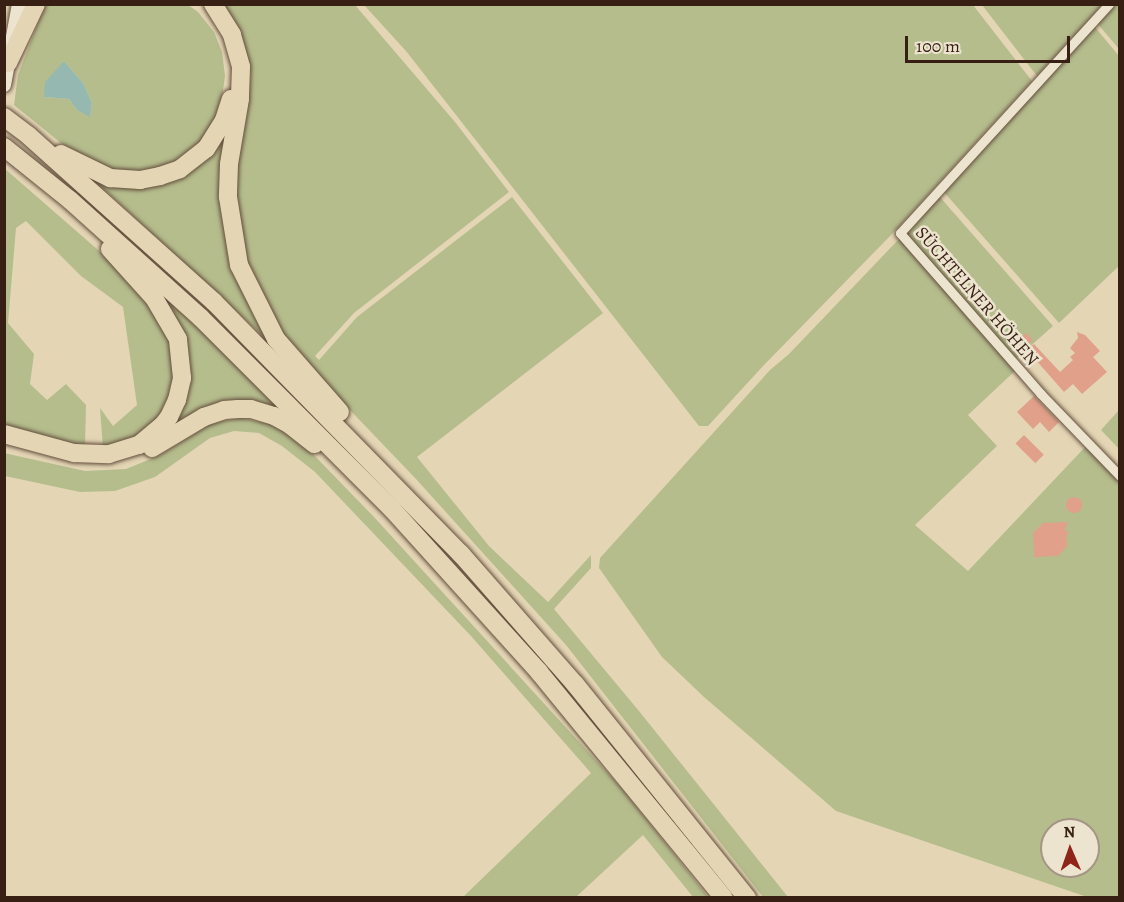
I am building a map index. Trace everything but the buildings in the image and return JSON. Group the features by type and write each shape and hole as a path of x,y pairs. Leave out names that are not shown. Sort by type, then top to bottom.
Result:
{"highway":[{"path":"6,75 36,4"},
{"path":"29,136 93,172 118,180 140,180 160,176 180,169 197,157 213,139 224,120 233,78 224,38 201,4"},
{"path":"213,4 232,35 242,67 240,99 229,164 228,197 239,265 276,339 350,423 381,469"},
{"path":"4,117 29,136 214,302 381,469 461,554 575,684 747,897"},
{"path":"4,147 69,200 217,334 391,508 539,672 724,897"},
{"path":"4,434 74,453 96,455 120,452 139,445 162,426 172,411 180,390 181,353 178,339 167,317 154,298 111,250 83,225 69,200"},
{"path":"4,446 61,459 108,462 140,454 214,413 251,409 290,424 336,465 391,508"}],"main road":[{"path":"6,75 19,4"}],"street":[{"name":"SÜCHTELNER HÖHEN","path":"1109,4 900,233 1041,394 1119,476"}],"green space":[{"path":"45,5 188,5 198,12 214,32 222,52 225,76 220,111 194,151 162,169 116,173 72,152 14,105 18,75","holes":["64,61 83,83 92,103 90,116 77,110 69,99 44,97"]},
{"path":"222,5 355,5 455,122 509,192 354,313 315,356 319,360 357,317 512,197 603,313 417,457 489,546 548,602 591,555 591,568 554,609 788,897 763,897 566,645 416,479 304,362 281,330 250,270 243,247 236,206 237,170 251,75 237,26"},
{"path":"364,5 973,5 1032,81 893,233 708,426 699,426 406,51"},
{"path":"982,5 1102,5 1037,76"},
{"path":"1115,5 1119,5 1119,49 1097,23"},
{"path":"1094,26 1119,56 1119,266 1059,323 943,191"},
{"path":"231,118 223,183 271,343 94,180 148,184"},
{"path":"4,168 105,256 142,296 168,336 175,369 171,395 159,418 139,437 103,449 100,408 113,426 137,405 123,307 81,276 26,221 16,228 8,323 34,354 30,384 47,400 66,384 86,405 85,449 5,426"},
{"path":"939,196 1053,326 1015,360 908,239 907,230"},
{"path":"899,239 1016,370 968,415 997,446 915,525 968,571 1087,445 1119,481 1119,897 1087,897 836,811 704,697 662,657 599,568 600,558 770,370 789,354"},
{"path":"152,283 308,431 257,407 159,436 186,376"},
{"path":"1119,410 1119,449 1101,430"},
{"path":"241,418 270,424 288,432 311,452 374,517 623,790 708,897 693,897 643,835 576,897 463,897 591,773 471,636 315,472 282,446 259,433 234,431 210,438 155,477 115,491 80,492 5,476 4,453 85,471 126,469 158,456 212,423"}],"water":[{"path":"64,61 83,83 92,103 90,117 77,110 69,99 44,97 45,82"}]}
